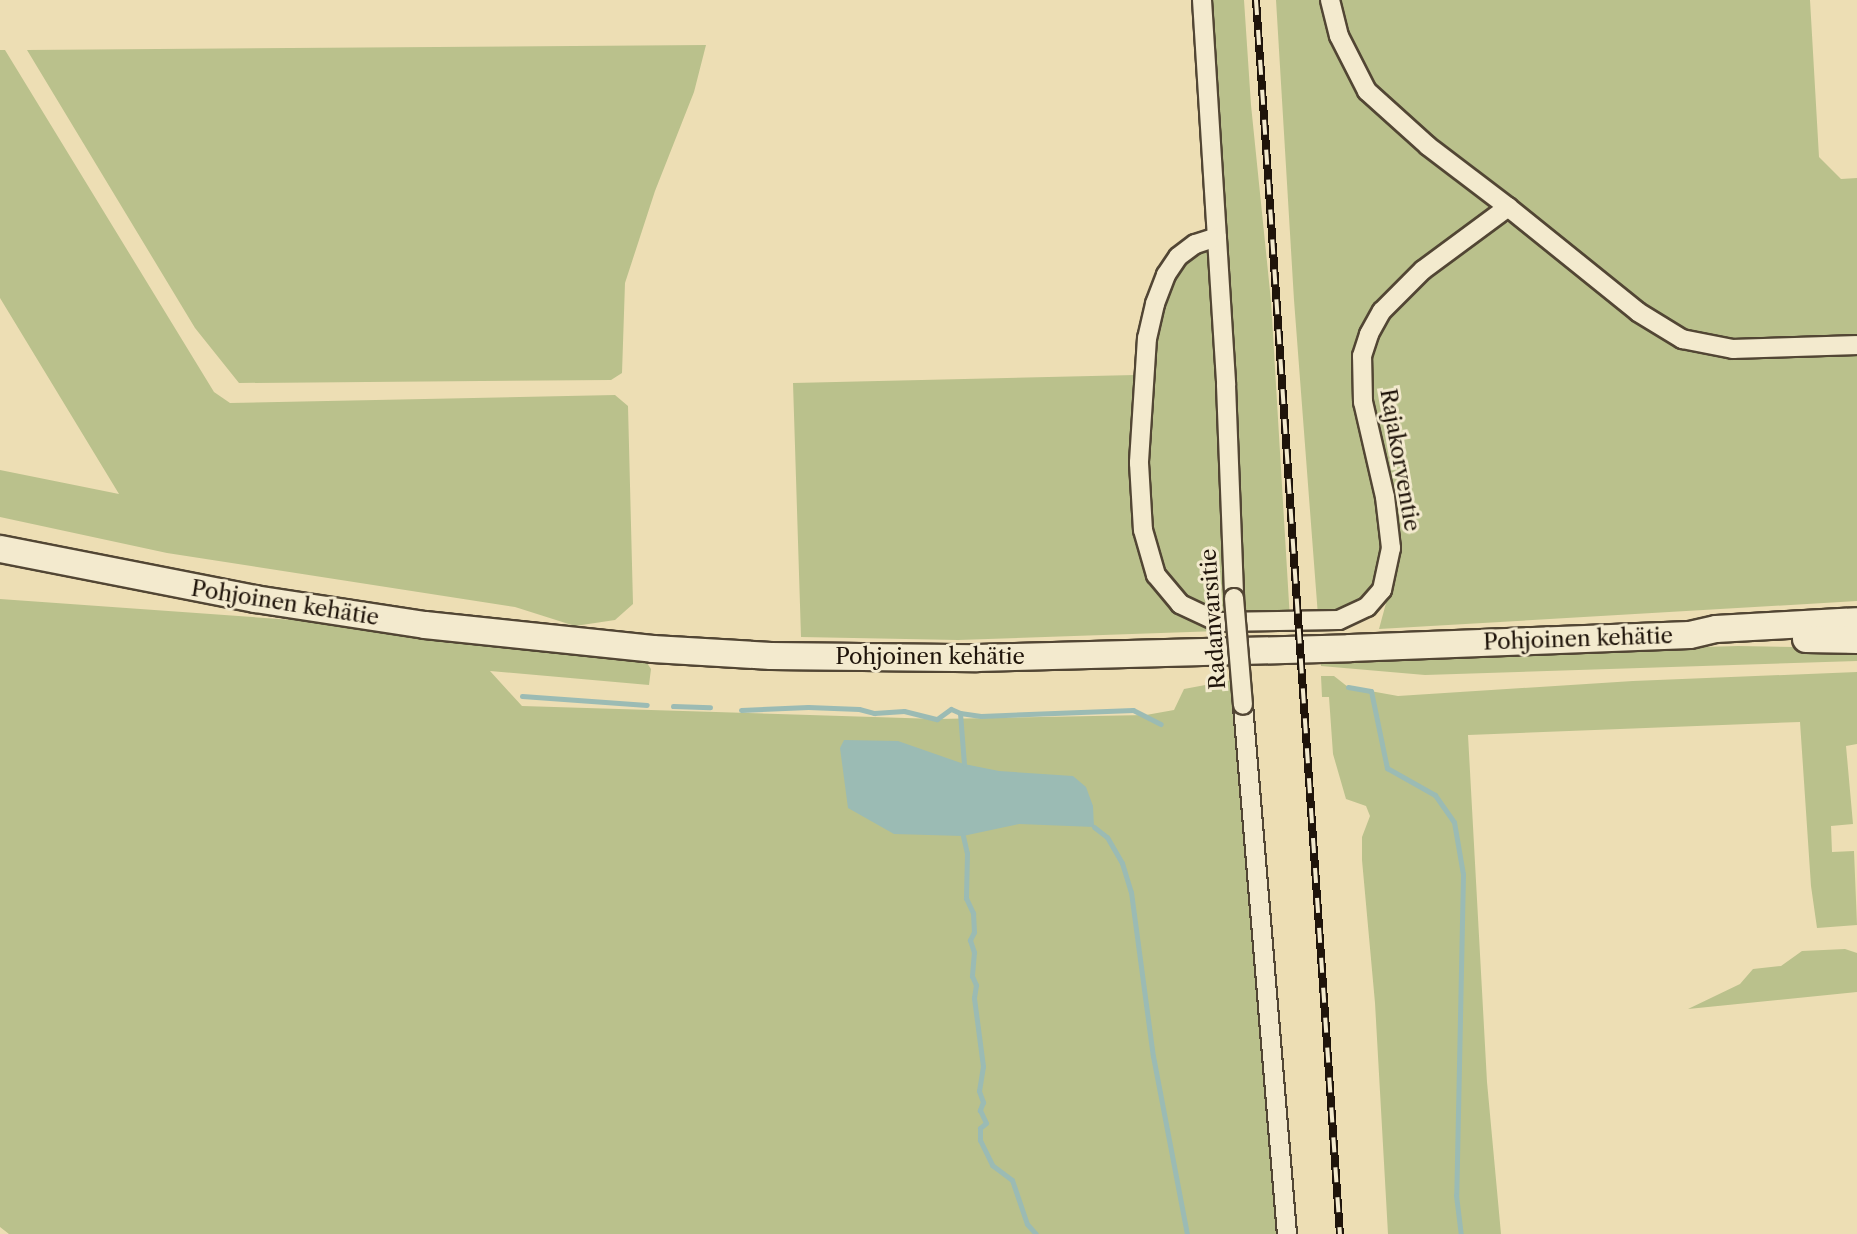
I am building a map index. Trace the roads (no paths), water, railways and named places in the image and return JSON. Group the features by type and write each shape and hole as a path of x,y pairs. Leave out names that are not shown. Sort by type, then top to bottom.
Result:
{"main road":[{"name":"Pohjoinen kehätie","path":"0,549 142,575 174,585"},
{"name":"Pohjoinen kehätie","path":"0,563 141,584 174,585 484,632 653,649 771,656 892,659 1065,656 1690,635 1716,639 1857,640"},
{"name":"Pohjoinen kehätie","path":"1690,635 1716,629 1857,621"}],"street":[{"name":"Radanvarsitie","path":"1202,0 1234,598 1287,1234"},
{"path":"1330,0 1339,36 1367,91 1428,146 1638,312 1682,339 1733,349 1857,345"},
{"name":"Rajakorventie","path":"1217,237 1195,244 1178,257 1166,275 1147,338 1139,463 1143,530 1149,555 1163,586 1180,604 1199,615 1240,624 1318,623 1339,620 1367,607 1382,590 1387,572 1389,521 1363,402 1362,356 1369,334 1382,311 1423,270 1508,207"}],"water":[{"path":"844,740 898,741 964,764 999,771 1073,776 1086,787 1093,806 1094,827 1019,824 963,836 894,834 848,808 840,748"}],"waterway":[{"path":"1348,687 1371,691 1387,768 1435,795 1454,822 1463,874 1456,1195 1461,1234"},
{"path":"522,696 647,705"},
{"path":"673,706 710,707"},
{"path":"741,710 808,707 859,709 874,713 904,711 937,719 951,709 960,713"},
{"path":"964,764 960,713 981,716 1133,710 1161,724"},
{"path":"1094,827 1107,837 1122,863 1131,892 1153,1056 1187,1234"},
{"path":"963,836 967,853 966,898 973,913 974,932 970,940 974,952 972,976 976,985 974,998 983,1066 979,1091 983,1102 980,1110 986,1123 980,1128 980,1140 992,1165 1012,1180 1027,1224 1036,1234"}],"railway":[{"path":"1256,0 1340,1234"}]}
